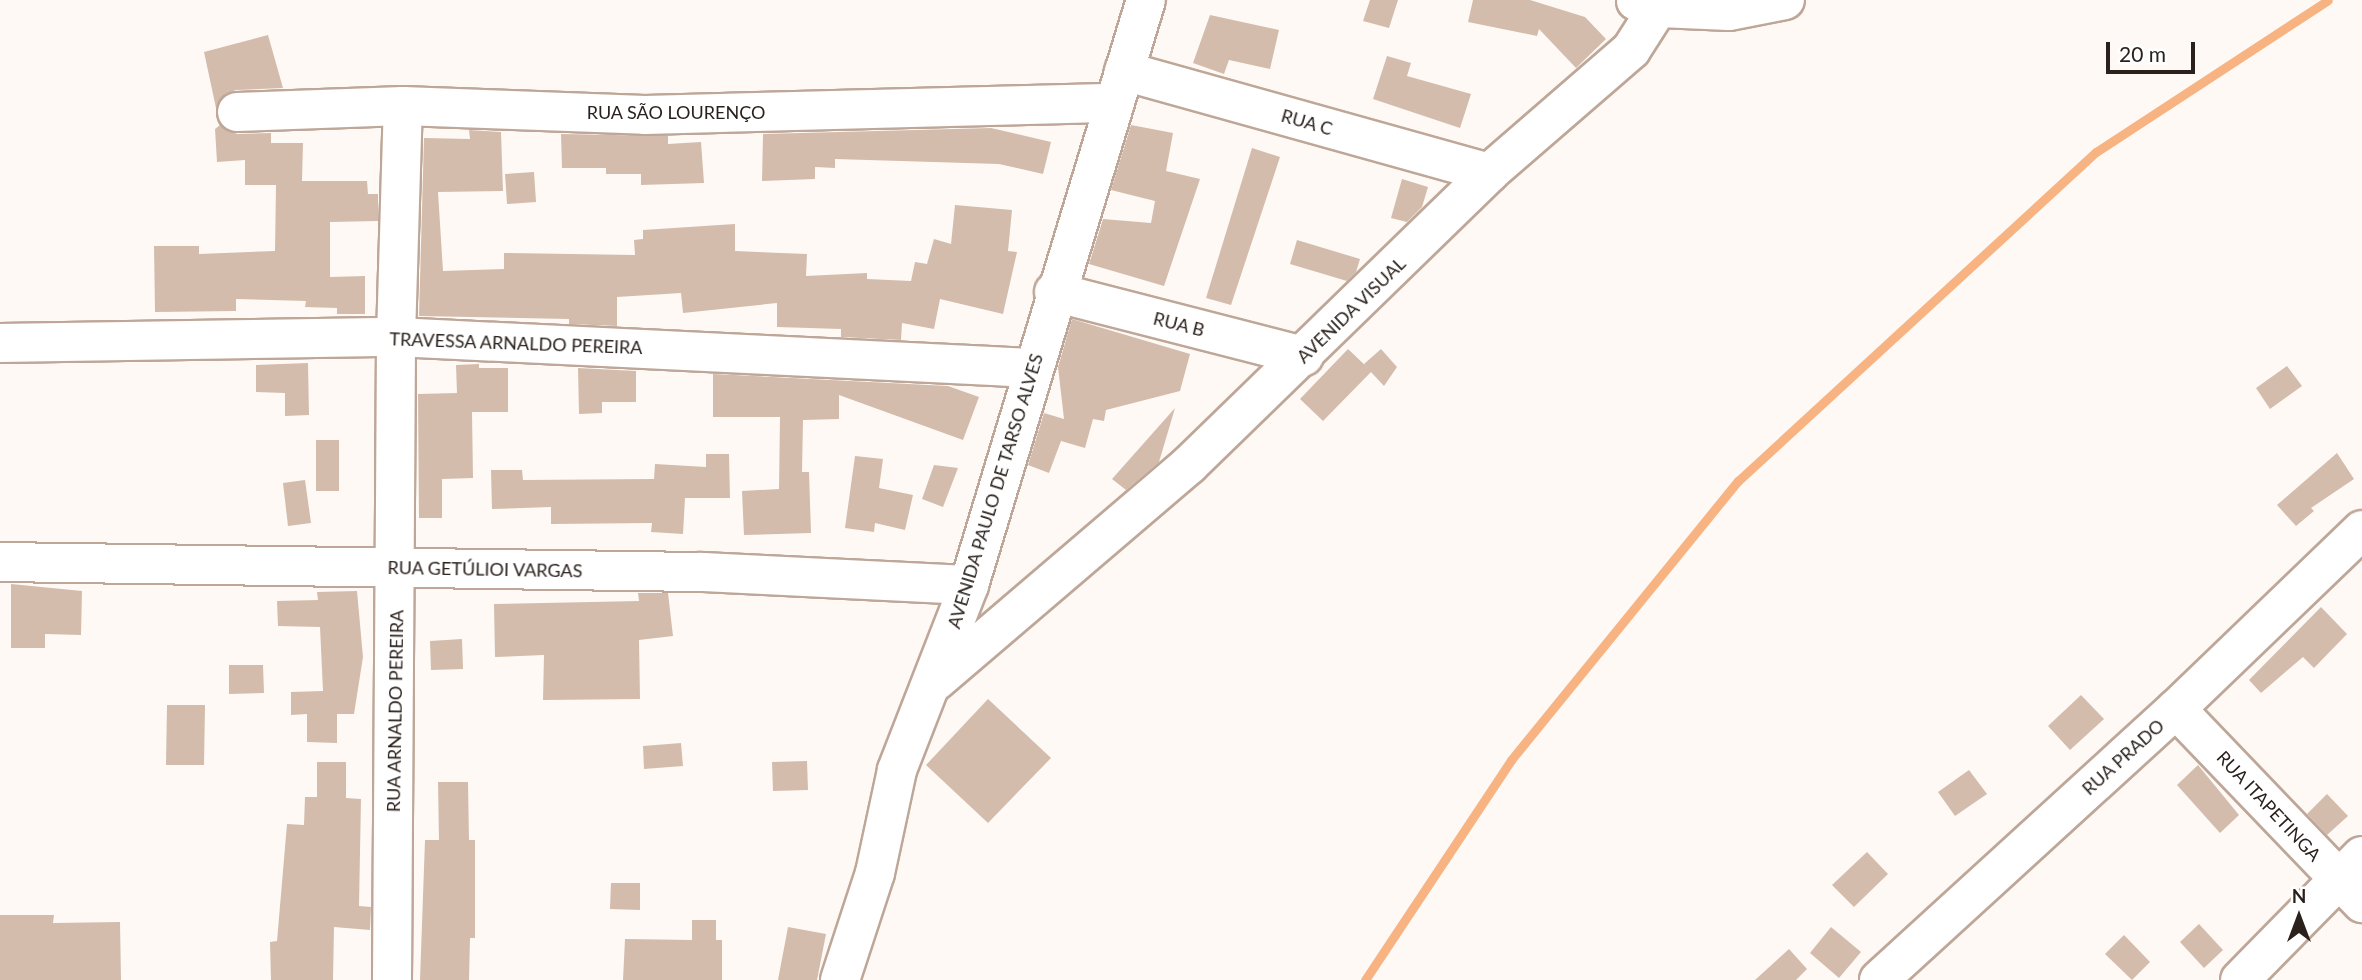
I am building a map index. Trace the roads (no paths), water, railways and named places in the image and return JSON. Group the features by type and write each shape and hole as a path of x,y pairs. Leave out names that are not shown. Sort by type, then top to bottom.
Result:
{"street":[{"name":"AVENIDA PAULO DE TARSO ALVES","path":"841,980 875,873 897,770 934,682 969,585 1054,292 1146,0"},
{"name":"AVENIDA VISUAL","path":"934,682 1189,465 1304,356 1489,173 1631,50 1652,3 1728,11 1785,0"},
{"name":"RUA SÃO LOURENÇO","path":"237,113 403,106 645,115 1120,87"},
{"name":"RUA C","path":"1120,87 1489,173"},
{"name":"RUA ARNALDO PEREIRA","path":"392,980 397,568 396,337 403,106"},
{"name":"RUA B","path":"1054,292 1304,356"},
{"name":"TRAVESSA ARNALDO PEREIRA","path":"0,343 396,337 1032,368"},
{"name":"RUA PRADO","path":"1891,976 2362,530"},
{"name":"RUA GETÚLIOI VARGAS","path":"0,562 702,572 969,585"},
{"name":"RUA ITAPETINGA","path":"2176,709 2354,880"},
{"path":"2240,980 2354,880"}],"waterway":[{"path":"1365,980 1511,760 1738,481 2096,152 2328,0"}]}
